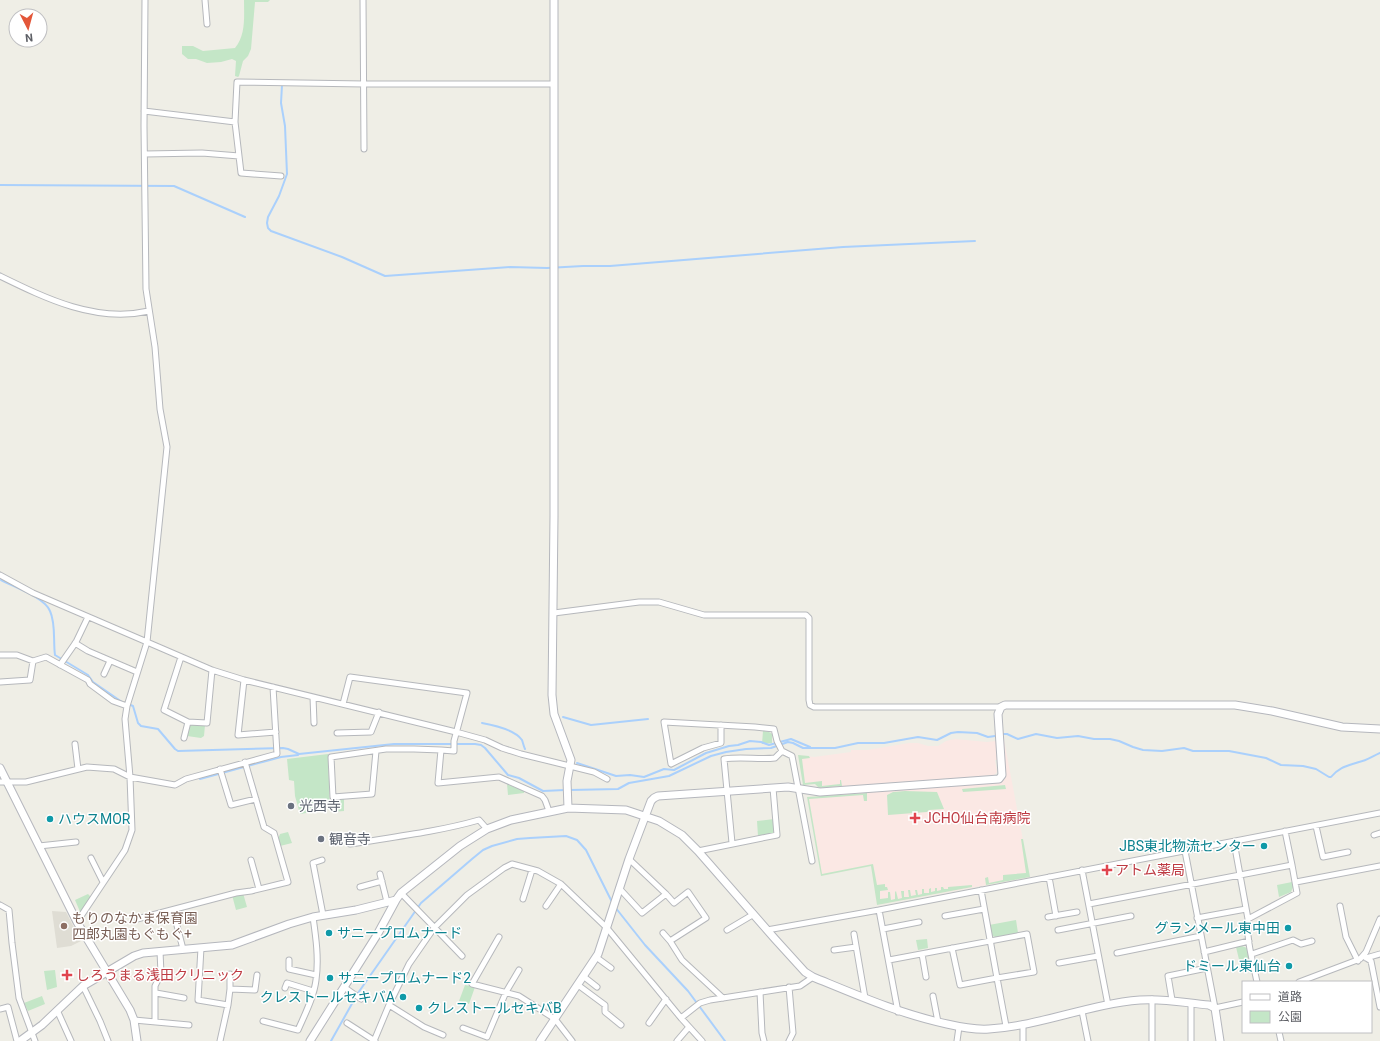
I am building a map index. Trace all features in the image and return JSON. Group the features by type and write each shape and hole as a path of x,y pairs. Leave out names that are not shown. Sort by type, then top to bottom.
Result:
{"street":[{"path":"77,922 125,850 132,830 130,776 125,719 127,704 147,642 167,447 160,409 155,347 146,289 144,110 145,0"},
{"path":"205,0 207,24"},
{"path":"363,0 364,149"},
{"path":"554,0 554,613 552,695 554,714 571,760 567,781 568,808"},
{"path":"281,176 241,172 235,122 237,82 554,84"},
{"path":"144,110 235,122"},
{"path":"145,154 202,153 239,156"},
{"path":"0,276 75,308 92,312 128,314 149,311"},
{"path":"0,575 33,593 212,670 244,680 379,712 485,740 515,752 594,772 607,779"},
{"path":"554,613 631,603 659,602 704,615 806,615 809,618 809,700 810,705 814,707 1235,705 1272,711 1342,727 1380,729"},
{"path":"60,665 75,643 88,617"},
{"path":"75,643 88,652 137,672"},
{"path":"0,655 17,655 33,661 46,657 88,680 90,684 113,701 127,704"},
{"path":"181,657 164,710 188,722 207,723 212,670"},
{"path":"0,682 30,680 33,661"},
{"path":"104,674 110,661"},
{"path":"343,704 350,676 467,693 456,732 454,751 414,748 386,749 331,757 333,797 372,794 376,751"},
{"path":"244,680 238,735 276,732"},
{"path":"3,782 26,782 87,767 114,769 130,776 175,785 186,779 221,772 277,754 273,686"},
{"path":"313,697 314,723"},
{"path":"540,1041 596,957 616,902 629,859 651,801 658,796 726,791 788,787 820,792 999,778 1002,775 998,714 1001,706"},
{"path":"337,733 371,732 379,712"},
{"path":"184,738 188,722"},
{"path":"721,725 721,743 703,748 670,764 664,722 721,725 774,729 781,750 792,756 812,861"},
{"path":"75,744 78,769"},
{"path":"441,750 438,783 499,777 542,796 546,800 549,811"},
{"path":"732,844 724,759 736,757 766,760 775,758 781,750"},
{"path":"137,919 236,893 288,882 274,833 264,827 246,765"},
{"path":"0,768 3,782 39,846 77,922 130,1010 134,1020 138,1041"},
{"path":"221,772 231,805 256,799"},
{"path":"698,851 777,835 773,788"},
{"path":"310,1041 377,935 401,893 460,846 487,829 511,820 568,808 626,810 659,821 671,828 698,851 805,972 813,977 898,1012 959,1026 988,1029 1023,1024 1108,1005 1138,1000 1172,1000 1215,1008 1242,1002"},
{"path":"767,930 879,910 1380,813"},
{"path":"350,844 427,832 479,820 487,829"},
{"path":"1316,826 1323,857 1348,852"},
{"path":"1248,919 1297,892 1285,831"},
{"path":"1374,835 1380,833"},
{"path":"39,846 76,842"},
{"path":"1234,842 1248,919 1247,929 1249,941 1258,981"},
{"path":"1185,851 1220,1041"},
{"path":"91,858 103,882"},
{"path":"629,859 674,903 688,892 706,918 670,941"},
{"path":"251,860 259,889"},
{"path":"322,860 313,863 324,915"},
{"path":"347,1023 374,1041 389,1005 409,964 434,928 467,895 504,868 512,864 538,871 561,884 607,928 681,1018 702,1041"},
{"path":"1088,904 1292,865"},
{"path":"1296,882 1380,866"},
{"path":"523,899 532,870"},
{"path":"1082,870 1108,1005"},
{"path":"380,874 387,902"},
{"path":"1049,877 1056,916"},
{"path":"360,887 382,881"},
{"path":"546,906 561,884"},
{"path":"619,888 642,914 666,894"},
{"path":"980,890 1006,1026"},
{"path":"401,893 462,956"},
{"path":"0,1008 8,1007 19,1041 32,1032 83,986 134,956 143,953 160,951 232,945 289,924 313,917 356,910 396,900"},
{"path":"0,905 9,910 19,998 35,1041"},
{"path":"1340,906 1346,937 1358,961"},
{"path":"945,916 984,908"},
{"path":"1197,918 1246,909"},
{"path":"173,910 183,949"},
{"path":"879,910 898,1012"},
{"path":"1048,917 1077,912"},
{"path":"727,930 754,914"},
{"path":"1058,930 1130,916"},
{"path":"263,1021 298,1030 310,1001 316,975 317,946 313,917"},
{"path":"1364,957 1380,919"},
{"path":"883,929 919,922"},
{"path":"663,933 682,960 723,998"},
{"path":"854,934 865,998"},
{"path":"889,960 922,954 952,948 1027,934 1034,972 960,985 952,948"},
{"path":"1117,953 1201,936"},
{"path":"499,937 472,984 519,996 555,1019 572,1041"},
{"path":"1252,954 1293,940 1301,944 1312,941"},
{"path":"1204,952 1249,941"},
{"path":"834,950 856,947"},
{"path":"201,948 198,1000 228,1005"},
{"path":"155,1022 155,986 161,974 160,951"},
{"path":"922,954 926,977"},
{"path":"1302,981 1358,961 1364,957 1380,954"},
{"path":"1059,964 1098,956"},
{"path":"596,957 611,968"},
{"path":"1364,957 1371,961 1380,1007"},
{"path":"289,960 289,969 316,975"},
{"path":"1172,1000 1168,976 1207,968"},
{"path":"463,1028 487,1037 506,992 519,970"},
{"path":"220,1041 228,1005 230,974"},
{"path":"230,989 255,990 257,975"},
{"path":"583,976 598,987"},
{"path":"681,1018 700,1003 800,986 813,977"},
{"path":"285,988 287,983 313,991"},
{"path":"578,985 605,1005 605,1012 621,1025"},
{"path":"83,986 108,1041"},
{"path":"344,987 361,999"},
{"path":"789,987 793,1033 789,1041"},
{"path":"760,992 762,1033 764,1041"},
{"path":"156,994 184,998"},
{"path":"933,996 938,1022"},
{"path":"1152,999 1152,1041"},
{"path":"649,1023 666,1000"},
{"path":"1190,1003 1191,1041"},
{"path":"389,1005 424,1027 443,1035"},
{"path":"57,1010 71,1041"},
{"path":"1082,1011 1088,1041"},
{"path":"134,1020 190,1025"},
{"path":"1023,1024 1023,1041"},
{"path":"957,1041 959,1026"},
{"path":"677,1041 689,1027"}],"shaded area":[{"name":"JCHO仙台南病院","path":"955,739 987,742 996,741 998,760 995,760 997,772 994,775 819,788 815,784 803,785 798,755 814,757 851,752 851,750 867,750 909,743 938,746 946,741"},
{"name":"JCHO仙台南病院","path":"1002,740 1004,740 1030,877 877,905 871,866 821,876 807,797 1000,782 1005,777"},
{"name":"もりのなかま保育園 四郎丸園もぐもぐ+","path":"52,911 66,912 81,941 71,946 57,948"}],"green space":[{"path":"244,0 270,0 268,2 255,2 251,49 248,56 243,61 238,77 235,76 236,61 232,59 221,62 207,63 196,59 188,59 182,54 182,46 193,46 203,51 235,48 239,43 243,31"},
{"path":"193,724 205,725 204,736 201,738 187,736 189,726"},
{"path":"763,731 772,734 772,743 762,744"},
{"path":"328,754 330,809 300,814 295,796 294,781 289,780 287,759"},
{"path":"798,755 809,756 810,758 802,759 805,783 822,781 822,786 840,784 841,780 842,786 819,788 815,784 803,785"},
{"path":"507,784 524,791 524,793 508,795"},
{"path":"1005,785 1006,789 963,792 962,789"},
{"path":"893,792 937,792 944,809 888,815 887,795"},
{"path":"867,793 867,801 864,801 863,795 809,799 822,874 873,864 877,885 885,884 885,887 887,887 888,890 880,891 880,899 888,898 888,892 890,892 891,900 895,899 896,891 898,899 902,898 901,891 904,891 904,897 909,897 908,890 910,890 911,896 916,895 915,890 917,890 918,895 922,894 922,889 924,889 924,893 929,893 929,889 931,888 931,892 935,891 935,888 937,888 937,891 941,890 941,887 948,889 948,887 972,885 972,887 877,905 871,866 821,876 807,797"},
{"path":"344,798 344,811 331,812 331,799"},
{"path":"774,819 775,831 772,834 758,836 757,821"},
{"path":"288,832 292,843 280,846 278,839 280,834"},
{"path":"1021,839 1023,839 1030,877 986,885 985,878 988,877 989,883 1003,880 1003,875 1026,873"},
{"path":"1292,882 1293,887 1291,892 1279,897 1277,885"},
{"path":"243,893 247,907 236,910 232,895"},
{"path":"88,894 91,897 81,914 75,900"},
{"path":"1016,920 1018,933 996,937 992,936 989,925"},
{"path":"927,939 928,948 918,950 916,940"},
{"path":"1242,946 1247,948 1252,969 1242,972 1236,947"},
{"path":"55,970 57,987 47,990 44,971"},
{"path":"465,985 475,987 469,1004 459,1001"},
{"path":"42,996 45,1004 28,1011 24,1003"}],"waterway":[{"path":"282,85 281,103 285,126 287,174 279,196 268,217 268,228 271,231 342,257 385,276 510,267 547,268 610,266 843,247 975,241"},
{"path":"0,185 174,186 245,217"},
{"path":"1,580 28,593 42,601 47,606 52,616 54,627 55,655 88,675 93,682 122,702"},
{"path":"128,704 133,706 138,723 141,726 158,729 178,751 283,748 299,754 394,744 475,744 481,745 485,748 508,775 519,778 543,791 565,790"},
{"path":"563,717 591,725 648,719"},
{"path":"482,723 504,728 519,736 525,749"},
{"path":"570,790 618,789 629,783 669,776 711,756 746,749 771,748 788,742 803,748 835,748 858,743 884,743 918,737 937,740 951,733 958,732 977,733 988,737 995,736"},
{"path":"1003,734 1007,734 1018,739 1036,734 1057,738 1078,736 1094,739 1110,739 1143,750 1162,751 1184,748 1193,751 1229,751 1266,758 1281,765 1303,766 1316,769 1329,777 1344,767 1364,761 1380,753"},
{"path":"577,763 616,776 630,775 644,777 664,769 674,770 706,753 750,741 761,742 769,745 791,739 810,747"},
{"path":"200,779 281,757 298,755"},
{"path":"331,1041 358,993 421,903 483,850 517,839 566,836 577,840 586,850 613,904"},
{"path":"615,907 645,945 688,991 725,1041"}],"place":[{"name":"光西寺","path":"291,806"},
{"name":"JCHO仙台南病院","path":"915,818"},
{"name":"ハウスMOR","path":"50,819"},
{"name":"観音寺","path":"321,839"},
{"name":"JBS東北物流センター","path":"1264,846"},
{"name":"アトム薬局","path":"1107,870"},
{"name":"もりのなかま保育園 四郎丸園もぐもぐ+","path":"64,926"},
{"name":"グランメール東中田","path":"1288,928"},
{"name":"サニープロムナード","path":"329,933"},
{"name":"ドミール東仙台","path":"1289,966"},
{"name":"しろうまる浅田クリニック","path":"67,975"},
{"name":"サニープロムナード2","path":"330,978"},
{"name":"クレストールセキバA","path":"403,997"},
{"name":"クレストールセキバB","path":"419,1008"}]}
